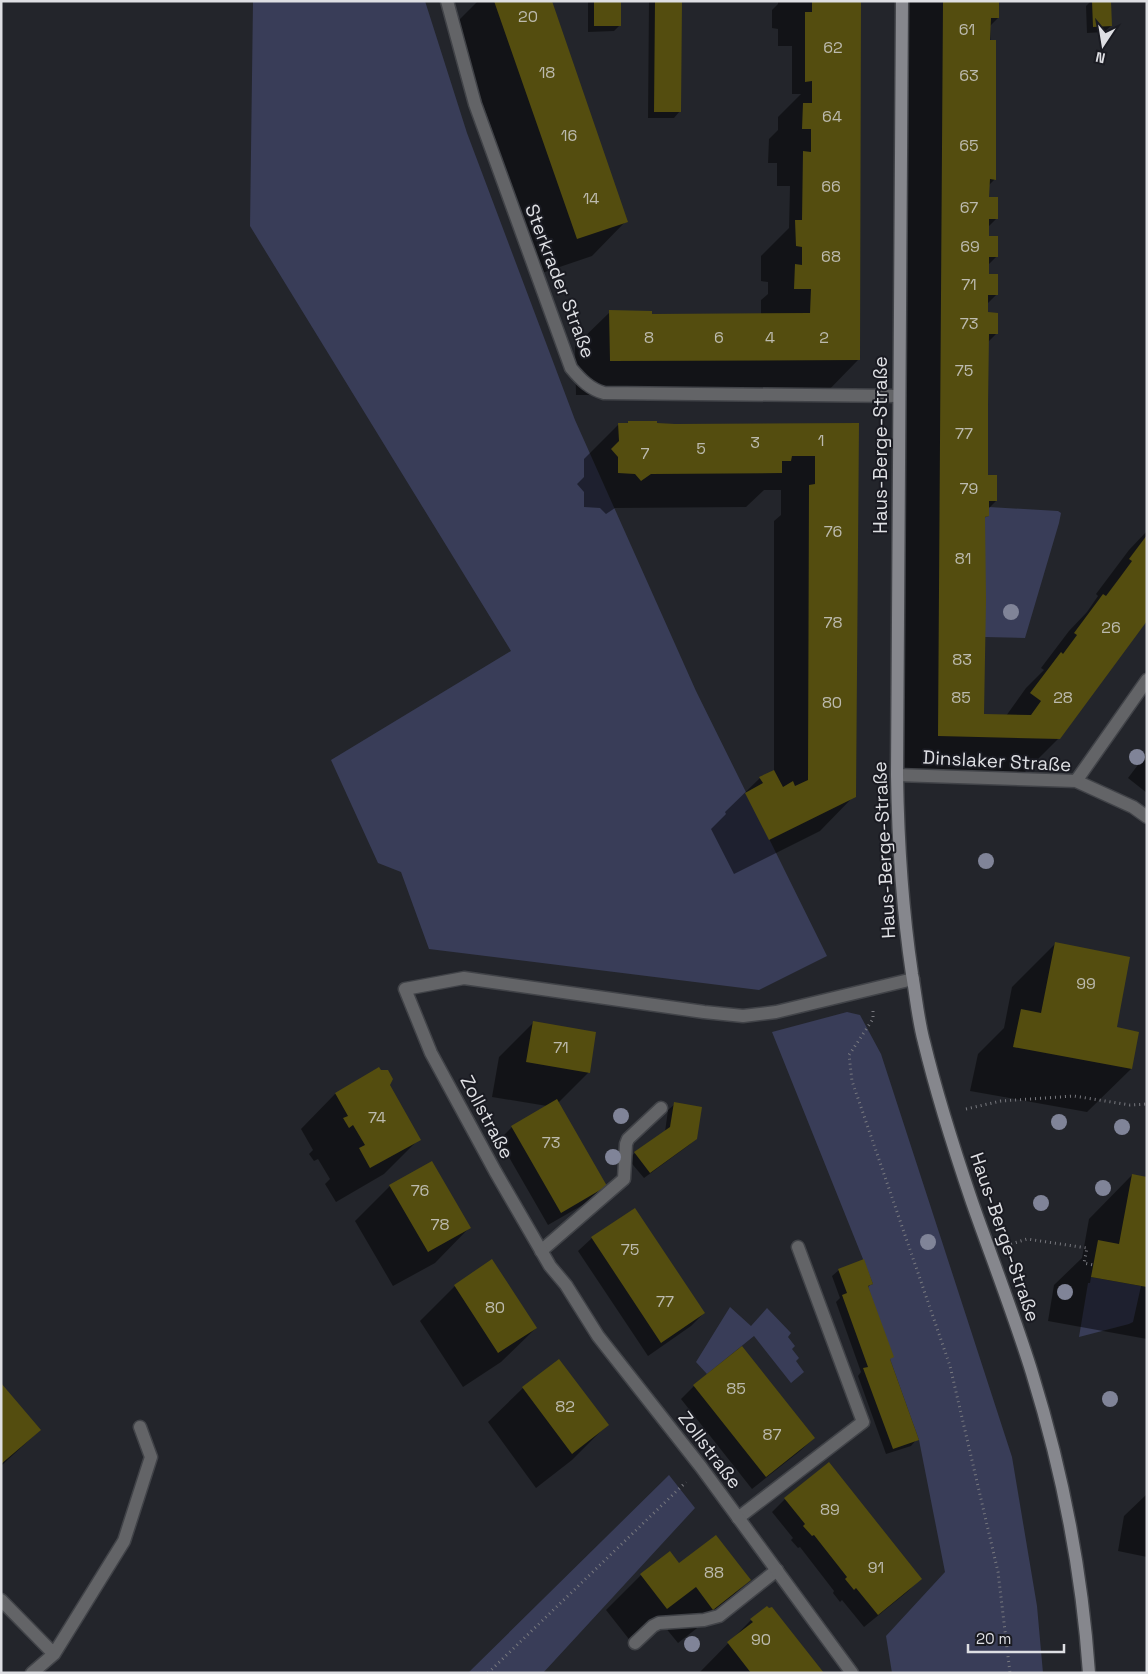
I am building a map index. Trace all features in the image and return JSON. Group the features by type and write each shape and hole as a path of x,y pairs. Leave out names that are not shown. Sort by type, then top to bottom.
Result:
{"main road":[{"name":"Haus-Berge-Straße","path":"902,1 897,775 901,882 913,979 923,1039 943,1113 1023,1346 1052,1445 1077,1565 1089,1673"}],"street":[{"name":"Sterkrader Straße","path":"447,1 475,104 497,168 571,368 582,381 594,390 604,393 899,396"},
{"path":"1076,782 1147,680"},
{"name":"Dinslaker Straße","path":"897,775 1076,782 1133,807 1147,817"},
{"name":"Zollstraße","path":"852,1673 701,1467 598,1336 566,1285 550,1266 431,1053 405,989 464,978 743,1016 776,1012 913,979"},
{"path":"541,1251 624,1178 625,1148 628,1140 661,1108"},
{"path":"738,1518 863,1422 798,1247"},
{"path":"32,1673 54,1654 124,1541 151,1457 140,1427"},
{"path":"635,1643 653,1626 659,1623 712,1619 719,1616 777,1570"},
{"path":"1,1600 54,1654"}],"path":[{"path":"871,989 873,1019 849,1054 852,1081 950,1366 998,1572 1010,1673"},
{"path":"943,1113 1001,1101 1074,1096 1130,1105 1147,1104"},
{"path":"990,1252 1028,1238 1087,1248 1084,1263 1093,1265"},
{"path":"488,1673 701,1467"}],"shaded area":[{"path":"253,1 425,1 467,133 575,420 696,691 827,956 759,990 429,949 401,872 378,863 331,760 511,651 250,226"},
{"path":"989,507 1058,511 1061,513 1025,638 985,637 985,517 989,516"},
{"path":"847,1012 860,1015 881,1054 1012,1457 1037,1606 1043,1673 892,1673 886,1636 945,1572 919,1440 890,1359 868,1286 873,1284 772,1032"},
{"path":"1091,1277 1141,1286 1133,1322 1079,1337 1088,1283 1090,1283"},
{"path":"730,1307 751,1326 767,1308 791,1333 788,1337 795,1346 792,1349 799,1358 796,1361 804,1372 791,1383 754,1336 707,1374 696,1362"},
{"path":"669,1475 695,1508 543,1673 468,1673"}],"building":[{"path":"494,1 552,1 628,222 577,239"},
{"path":"594,1 621,1 621,26 594,26"},
{"path":"655,1 682,1 681,112 654,112"},
{"path":"812,1 861,1 860,360 610,361 609,310 652,311 652,314 810,313 811,289 794,289 795,264 802,265 802,247 796,246 795,220 802,220 803,151 811,152 811,129 802,129 803,103 812,103 812,81 805,82 805,12 812,12"},
{"path":"943,1 999,1 999,18 991,18 990,40 996,40 996,180 990,179 989,197 998,197 998,219 989,219 989,236 998,236 998,257 989,257 989,274 998,274 998,295 988,295 988,312 998,313 998,334 989,334 988,405 988,475 997,475 997,501 989,501 989,516 985,517 984,714 1031,715 1041,701 1030,693 1061,652 1063,654 1077,635 1074,633 1103,594 1106,596 1121,576 1132,561 1129,559 1147,535 1147,621 1060,739 938,736"},
{"path":"1092,1 1111,1 1112,26 1093,27"},
{"path":"628,421 657,421 657,423 675,424 859,423 856,797 769,840 745,793 763,783 759,777 774,770 783,787 793,781 795,786 808,780 809,485 815,484 815,456 792,456 791,461 782,461 782,473 651,474 641,481 635,474 618,473 618,457 611,449 619,441 618,423 628,423"},
{"path":"1055,942 1130,957 1117,1027 1139,1032 1132,1069 1013,1047 1021,1009 1041,1013"},
{"path":"533,1021 596,1032 590,1073 526,1062"},
{"path":"379,1067 381,1070 388,1070 393,1079 390,1085 421,1140 370,1168 359,1148 365,1145 353,1125 349,1128 343,1118 348,1116 335,1093"},
{"path":"557,1099 607,1186 561,1213 511,1126"},
{"path":"674,1102 702,1107 697,1139 650,1173 634,1152 670,1127"},
{"path":"432,1161 471,1228 428,1252 389,1185"},
{"path":"1132,1174 1147,1177 1147,1287 1091,1277 1098,1240 1119,1244"},
{"path":"635,1208 705,1313 661,1343 591,1237"},
{"path":"492,1259 537,1328 498,1353 454,1285"},
{"path":"864,1259 873,1284 868,1286 894,1357 890,1359 919,1440 893,1449 863,1368 868,1367 842,1295 847,1293 838,1269"},
{"path":"742,1346 815,1438 766,1477 693,1385"},
{"path":"559,1359 609,1425 572,1454 522,1387"},
{"path":"1,1383 41,1430 1,1464"},
{"path":"829,1462 922,1579 878,1615 856,1588 854,1590 845,1579 847,1577 814,1535 812,1536 803,1526 805,1524 784,1498"},
{"path":"716,1535 751,1580 713,1610 696,1587 667,1609 640,1574 670,1551 679,1563"},
{"path":"767,1606 769,1608 772,1607 824,1673 751,1673 727,1642 753,1622 750,1619"}]}
